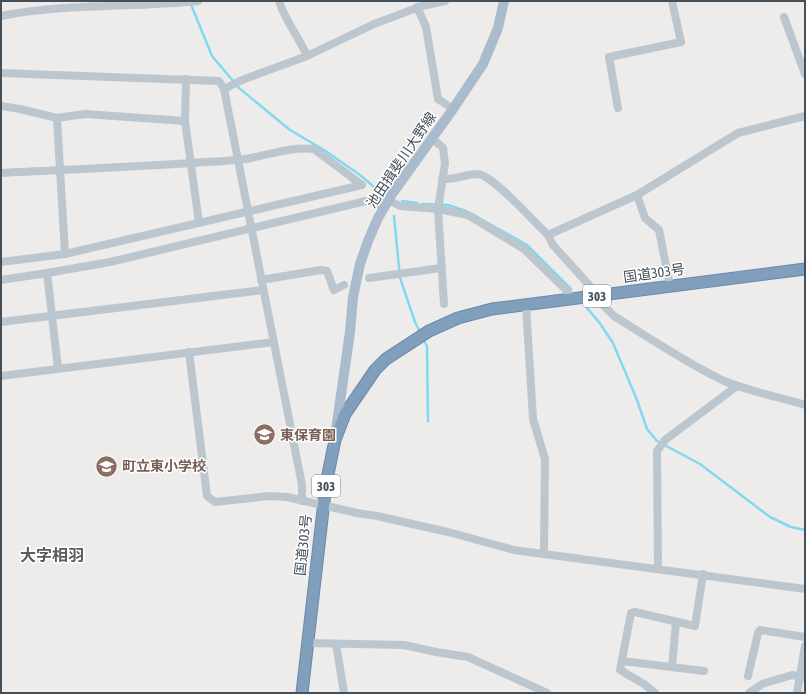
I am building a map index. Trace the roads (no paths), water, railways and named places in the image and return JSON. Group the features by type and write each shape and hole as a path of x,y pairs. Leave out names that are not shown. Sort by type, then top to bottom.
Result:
{"highway":[{"name":"国道303号","path":"306,693 326,506 335,440 345,414 375,370 386,360 429,331 458,318 492,309 805,269"},
{"name":"国道303号","path":"326,506 342,442 352,418 366,392 398,352"},
{"name":"国道303号","path":"302,693 311,643"}],"main road":[{"name":"池田揖斐川大野線","path":"335,440 350,332 353,297 360,264 368,241 386,204 473,80 486,58 498,28 504,1"}],"street":[{"path":"1,16 30,10 185,3 198,1"},
{"path":"279,1 282,12 301,42 307,56"},
{"path":"227,87 307,56 374,24 420,5 445,1"},
{"path":"618,108 609,57 681,42 672,1"},
{"path":"420,5 426,28 438,99 453,109"},
{"path":"784,17 805,74"},
{"path":"1,73 219,81 227,87 238,160 251,229 302,485 302,501"},
{"path":"186,79 185,121 199,223"},
{"path":"1,106 57,118 85,114 185,121"},
{"path":"548,235 637,195 738,133 805,116"},
{"path":"57,118 65,254"},
{"path":"432,138 444,148 444,163 438,209 444,304"},
{"path":"1,173 238,160 286,150 306,148 314,149 362,185 65,254 1,262"},
{"path":"442,179 446,180 468,175 481,174 495,183 548,235 553,246 599,296 603,305 614,316 700,368 723,380 736,386 805,405"},
{"path":"637,195 645,218 659,230 670,286"},
{"path":"1,280 110,262 366,201 400,206 438,209 468,215 524,249 568,292 570,300"},
{"path":"369,278 441,268"},
{"path":"261,280 321,270 327,271 334,290 344,285"},
{"path":"47,273 58,368"},
{"path":"1,322 263,290"},
{"path":"526,305 533,419 545,459 544,554"},
{"path":"1,376 274,342"},
{"path":"189,352 207,496 214,502 269,496 287,497 448,532 514,550 703,574 805,589"},
{"path":"658,569 657,451 665,440 736,386"},
{"path":"655,693 644,684 620,670 631,613 635,612 695,626 703,574"},
{"path":"672,667 676,622"},
{"path":"748,676 760,630 805,637"},
{"path":"311,643 404,645 468,657 547,693"},
{"path":"336,644 344,693"},
{"path":"798,693 803,677 805,646"},
{"path":"622,661 704,671"},
{"path":"749,693 762,684 792,675 803,677"}],"waterway":[{"path":"190,2 212,56 239,88 290,130 324,150 360,175 380,192"},
{"path":"402,201 417,203"},
{"path":"422,204 448,205 466,211"},
{"path":"472,214 527,245 571,289"},
{"path":"394,216 400,278 415,322 420,332"},
{"path":"586,307 599,322 613,343 637,400 647,429 657,441 700,464 770,517 791,527 805,530"},
{"path":"423,339 427,346 428,421"}],"place":[{"name":"東保育園","path":"264,435"},
{"name":"町立東小学校","path":"106,466"}],"district":[{"name":"大字相羽","path":"52,555"}]}
